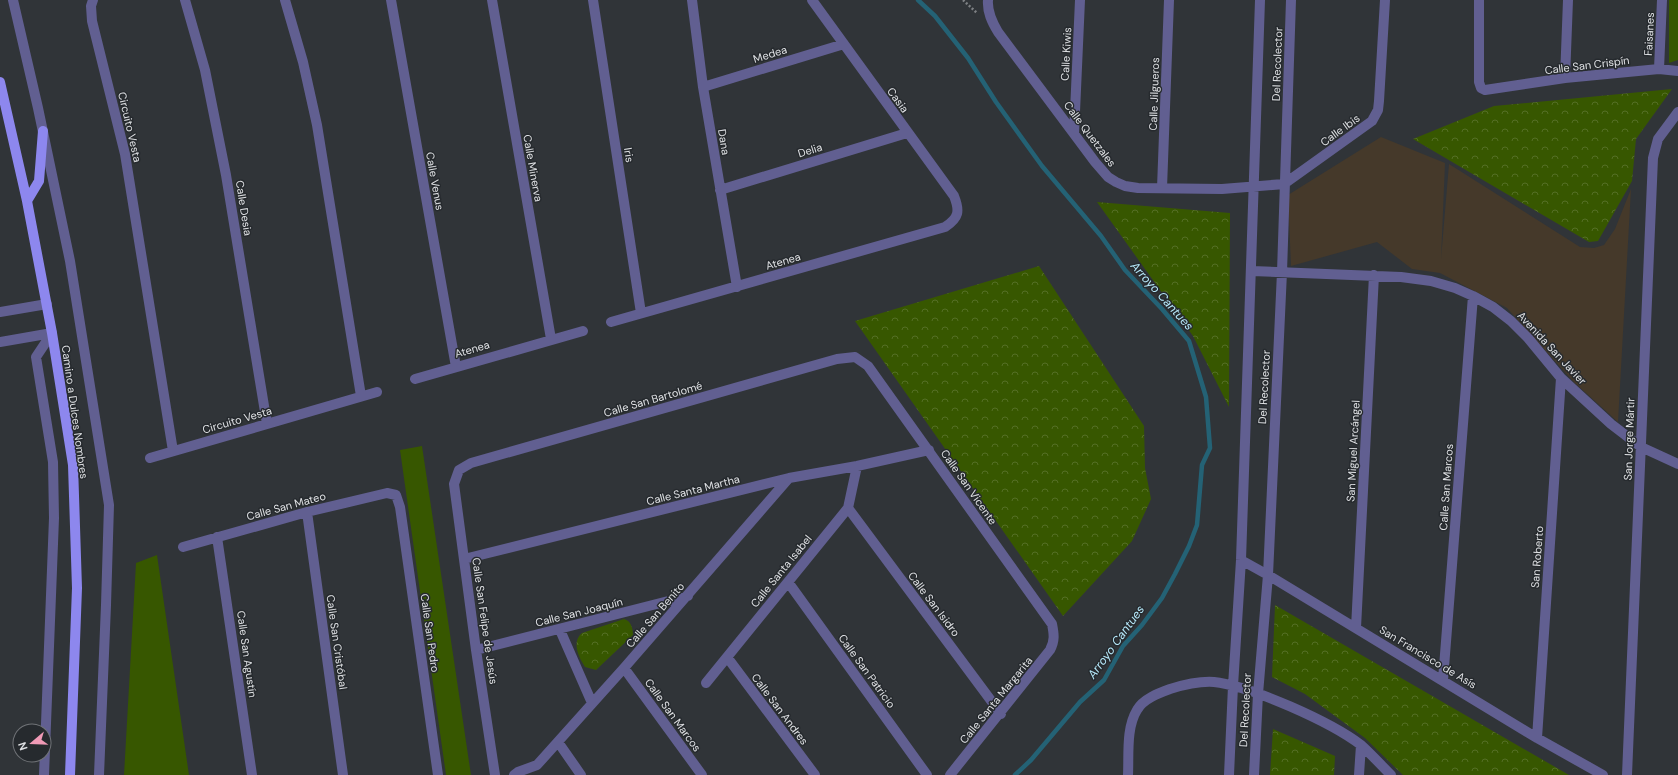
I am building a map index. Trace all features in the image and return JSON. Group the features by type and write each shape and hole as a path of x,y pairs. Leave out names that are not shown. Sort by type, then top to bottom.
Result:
{"main road":[{"name":"Camino a Dulces Nombres","path":"0,82 27,201 47,304 73,465 77,588 70,775"},
{"path":"27,201 39,181 43,131"}],"street":[{"path":"13,0 43,131 70,261 109,505 99,775"},
{"name":"Circuito Vesta","path":"93,0 91,6 92,21 125,154 173,451 376,392"},
{"name":"Calle Desia","path":"185,0 205,70 226,175 266,424"},
{"path":"285,0 303,62 317,125 361,396"},
{"name":"Calle Venus","path":"390,0 456,366"},
{"name":"Calle Minerva","path":"492,0 551,339"},
{"name":"Iris","path":"593,0 642,313"},
{"name":"Dana","path":"692,0 703,87 737,287"},
{"name":"Casia","path":"812,0 954,196 958,206 957,216"},
{"name":"Calle Quetzales","path":"988,0 989,14 998,32 1095,162 1108,177 1125,186 1194,190 1254,187"},
{"name":"Calle Kiwis","path":"1074,134 1080,0"},
{"name":"Calle Jilgueros","path":"1162,188 1169,0"},
{"name":"Del Recolector","path":"1230,775 1233,686 1241,560 1260,0"},
{"name":"Del Recolector","path":"1254,775 1258,694 1268,574 1282,272 1291,0"},
{"name":"Calle Ibis","path":"1254,187 1284,184 1365,128 1376,116 1379,100 1385,0"},
{"name":"Calle San Crispín","path":"1479,0 1478,82 1481,88 1485,90 1565,78 1659,69 1678,71"},
{"path":"1565,78 1568,0"},
{"name":"Faisanes","path":"1659,69 1662,0"},
{"name":"Medea","path":"703,87 844,44"},
{"name":"San Jorge Mártir","path":"1627,775 1653,158 1658,140 1678,112"},
{"name":"Delia","path":"720,190 907,133"},
{"name":"Atenea","path":"611,322 945,227 954,221 957,216"},
{"name":"Avenida San Javier","path":"1252,270 1374,275 1431,281 1455,288 1473,296 1493,307 1511,320 1561,378 1611,424 1641,447 1678,464"},
{"name":"San Miguel Arcángel","path":"1356,628 1374,275"},
{"name":"Calle San Marcos","path":"1443,680 1473,296"},
{"path":"0,312 47,304"},
{"name":"Atenea","path":"415,379 456,366 583,331"},
{"path":"0,342 52,334"},
{"path":"44,775 53,526 53,462 36,357 52,334"},
{"name":"Calle San Vicente","path":"855,357 868,366 929,450 1052,624 1055,637"},
{"name":"Calle San Bartolomé","path":"459,470 471,463 837,359 855,357"},
{"name":"San Roberto","path":"1537,738 1561,378"},
{"name":"Calle Santa Martha","path":"464,559 789,478 857,466 929,450"},
{"path":"150,458 173,451"},
{"name":"Calle Santa Isabel","path":"706,683 848,508 857,466"},
{"name":"Calle San Felipe de Jesús","path":"459,470 454,484 476,650 495,775"},
{"name":"Calle San Benito","path":"514,775 518,772 536,770 558,742 688,596 789,478"},
{"name":"Calle San Mateo","path":"183,547 307,512 387,493 396,496"},
{"name":"Calle San Pedro","path":"396,496 400,506 438,775"},
{"name":"Calle San Isidro","path":"848,508 1001,714"},
{"name":"Calle San Cristóbal","path":"307,512 343,775"},
{"name":"Calle San Agustín","path":"217,537 252,775"},
{"name":"San Francisco de Asís","path":"1241,560 1268,574 1537,738 1603,775"},
{"name":"Calle San Patricio","path":"788,582 927,775"},
{"name":"Calle San Joaquín","path":"476,650 560,630 688,596"},
{"path":"560,630 592,703"},
{"name":"Calle Santa Margarita","path":"950,775 1001,714 1050,650 1055,637"},
{"name":"Calle San Andres","path":"727,657 815,775"},
{"name":"Calle San Marcos","path":"624,668 702,775"},
{"path":"1128,775 1130,731 1137,708 1158,693 1178,686 1214,682 1258,694 1301,711 1361,745 1391,775"},
{"path":"558,742 581,775"},
{"path":"1359,775 1361,745"}],"shaded area":[{"path":"1381,137 1445,163 1441,259 1449,164 1580,247 1594,248 1604,245 1615,229 1631,189 1618,422 1575,383 1507,308 1440,273 1412,269 1377,242 1291,266 1288,195"}],"green space":[{"path":"1669,0 1678,0 1678,60 1669,63"},
{"path":"1672,89 1636,139 1632,181 1598,241 1589,242 1413,139 1494,106"},
{"path":"1097,202 1230,213 1229,407 1193,336"},
{"path":"1039,266 1144,426 1145,468 1151,499 1132,541 1063,616 855,321"},
{"path":"422,446 471,775 446,775 400,450"},
{"path":"157,555 189,775 124,775 136,563"},
{"path":"1275,605 1569,775 1403,775 1365,738 1305,694 1272,677"},
{"path":"624,619 631,625 633,635 596,670 585,667 577,650 577,641 582,633"},
{"path":"1273,729 1335,756 1334,775 1270,775"}],"waterway":[{"name":"Arroyo Cantues","path":"918,0 935,16 968,58 996,102 1042,166 1101,236 1125,270 1162,309 1189,341 1206,397 1210,448 1202,465 1197,525 1189,546 1175,574 1162,598 1142,625 1123,646 1104,680 1080,702 1031,760 1015,775"}]}
